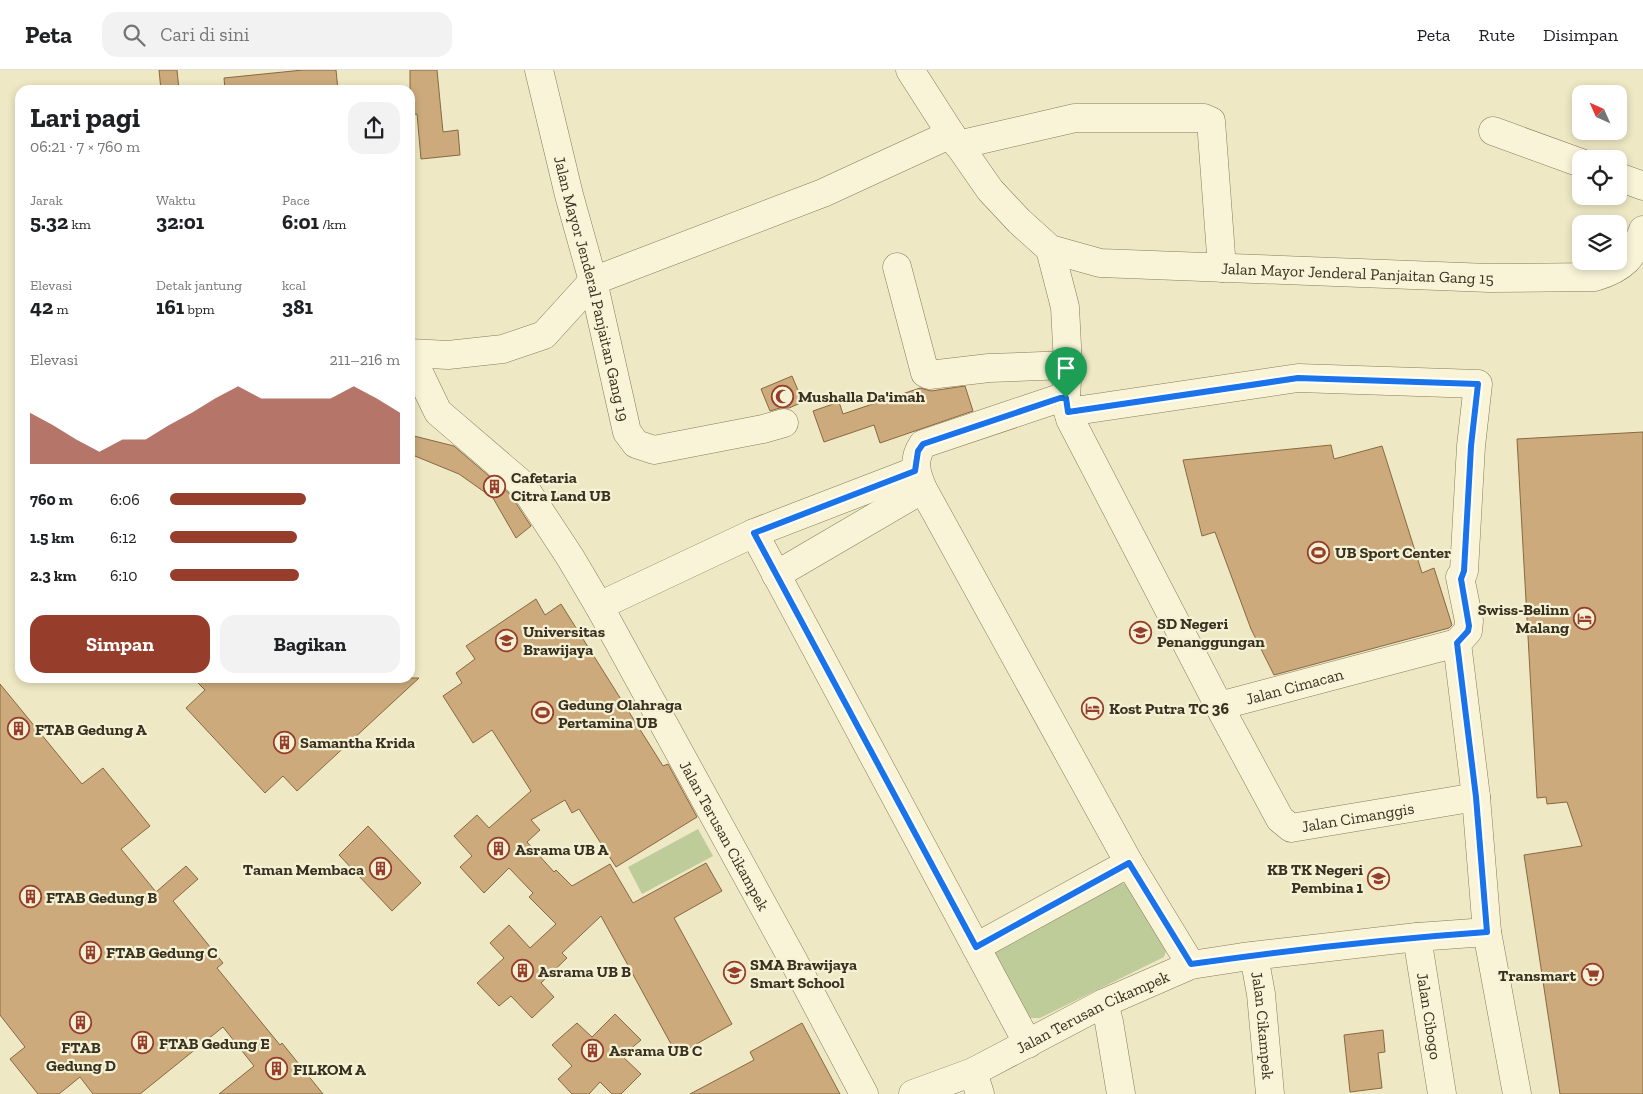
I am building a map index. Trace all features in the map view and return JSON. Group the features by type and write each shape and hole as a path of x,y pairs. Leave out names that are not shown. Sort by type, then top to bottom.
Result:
{"street":[{"name":"Jalan Mayor Jenderal Panjaitan Gang 19","path":"539,70 569,195 593,281 627,432 636,444 654,450 763,429 784,423"},
{"path":"910,70 954,140 990,190 1019,221 1050,249 1065,308 1068,365 1067,405 1070,420 1219,706"},
{"path":"415,354 448,355 503,349 544,335 593,281 823,193 954,140 1075,118 1204,118 1211,121 1222,268"},
{"path":"1493,131 1572,160"},
{"path":"1627,180 1643,186"},
{"name":"Jalan Mayor Jenderal Panjaitan Gang 15","path":"1050,249 1100,263 1489,278 1595,277 1610,272 1624,263 1636,250 1643,230"},
{"path":"897,267 925,373 929,375 989,368 1068,365"},
{"name":"Jalan Terusan Cikampek","path":"415,364 438,412 522,484 570,557 792,958 864,1094"},
{"path":"1067,405 1298,378 1478,384 1471,446 1464,571 1461,578 1469,626 1468,631 1457,643 1476,797 1487,932 1517,1094"},
{"path":"1067,405 1060,398 923,444 918,451 919,480 1129,863 1191,964"},
{"path":"598,606 754,533 919,480"},
{"path":"776,575 919,480"},
{"path":"754,533 1028,1044"},
{"name":"Jalan Cimacan","path":"1219,706 1457,643"},
{"name":"Jalan Cimanggis","path":"1219,706 1280,819 1292,828 1476,797"},
{"path":"976,947 1129,863"},
{"name":"Jalan Terusan Cikampek","path":"914,1094 976,1083 1028,1044 1104,1003 1191,964 1417,937 1487,932"},
{"name":"Jalan Cibogo","path":"1417,937 1442,1094"},
{"name":"Jalan Cikampek","path":"1254,956 1261,994 1270,1094"},
{"path":"1104,1003 1109,1022 1120,1094"}],"green space":[{"path":"698,829 713,856 642,894 628,867"},
{"path":"1119,882 1129,888 1167,948 1164,957 1040,1018 1030,1018 1020,1010 993,954 998,945"}],"building":[{"path":"159,70 177,70 178,85 160,85"},
{"path":"303,70 336,70 338,85 225,85 224,78"},
{"path":"410,70 437,70 443,132 458,130 460,155 421,159 417,114 415,114 415,85 410,85"},
{"name":"Mushalla Da'imah","path":"792,376 803,402 789,408 770,411 761,389"},
{"path":"965,386 973,411 880,443 874,425 824,442 813,411 839,402 843,414 920,388 931,391"},
{"name":"Swiss-Belinn Malang","path":"1643,432 1643,1094 1560,1094 1524,855 1582,846 1567,802 1547,804 1546,797 1537,798 1517,439"},
{"name":"Cafetaria Citra Land UB","path":"415,436 454,446 510,494 531,526 516,538 493,498 459,474 415,456"},
{"name":"UB Sport Center","path":"1331,445 1334,459 1382,446 1422,573 1434,568 1452,625 1449,628 1274,675 1251,629 1215,532 1202,536 1183,460"},
{"path":"536,599 545,615 561,604 663,766 668,764 697,817 616,867 579,809 572,813 565,800 531,820 540,830 527,842 554,872 556,870 572,886 610,864 633,903 706,863 722,891 674,918 732,1024 677,1055 601,916 562,953 567,958 541,983 554,997 532,1018 511,996 499,1006 477,983 504,958 490,943 509,925 530,948 556,924 529,897 533,893 509,868 484,893 460,867 472,856 454,836 477,815 489,828 531,791 492,730 473,743 443,696 462,683 456,673 475,659 466,646"},
{"name":"Samantha Krida","path":"198,683 414,683 297,791 283,776 265,793 186,708 205,690"},
{"path":"0,684 82,784 103,768 150,826 121,849 156,892 186,866 198,879 173,901 223,963 217,968 323,1094 219,1094 254,1066 223,1027 140,1094 93,1094 80,1077 59,1094 38,1094 10,1059 25,1047 0,1015"},
{"name":"Taman Membaca","path":"368,826 421,883 392,911 339,855"},
{"name":"Asrama UB C","path":"615,1014 641,1040 622,1056 641,1074 621,1094 612,1094 600,1082 589,1094 572,1094 558,1079 572,1066 552,1045 577,1023 592,1037"},
{"path":"802,1023 840,1094 690,1094 754,1060 750,1052"},
{"path":"1383,1030 1385,1052 1378,1053 1382,1088 1350,1092 1344,1035"}],"place":[{"name":"Mushalla Da'imah","path":"782,396"},
{"name":"Cafetaria Citra Land UB","path":"495,486"},
{"name":"UB Sport Center","path":"1319,552"},
{"name":"Swiss-Belinn Malang","path":"1585,618"},
{"name":"SD Negeri Penanggungan","path":"1141,632"},
{"name":"Universitas Brawijaya","path":"507,640"},
{"name":"Kost Putra TC 36","path":"1093,708"},
{"name":"Gedung Olahraga Pertamina UB","path":"542,713"},
{"name":"FTAB Gedung A","path":"19,729"},
{"name":"Samantha Krida","path":"284,742"},
{"name":"Asrama UB A","path":"499,849"},
{"name":"Taman Membaca","path":"380,869"},
{"name":"KB TK Negeri Pembina 1","path":"1379,878"},
{"name":"FTAB Gedung B","path":"30,897"},
{"name":"FTAB Gedung C","path":"90,952"},
{"name":"Asrama UB B","path":"522,971"},
{"name":"SMA Brawijaya Smart School","path":"734,973"},
{"name":"Transmart","path":"1592,975"},
{"name":"FTAB Gedung D","path":"81,1023"},
{"name":"FTAB Gedung E","path":"143,1043"},
{"name":"Asrama UB C","path":"593,1050"},
{"name":"FILKOM A","path":"277,1069"}],"route":[{"path":"1298,378 1478,384 1471,446 1464,571 1461,579 1469,626 1464,638 1457,643 1476,797 1487,932 1417,937 1191,964 1129,863 976,947 754,533 915,471 918,451 923,444 1060,398 1066,398 1068,412 1298,378"}]}
